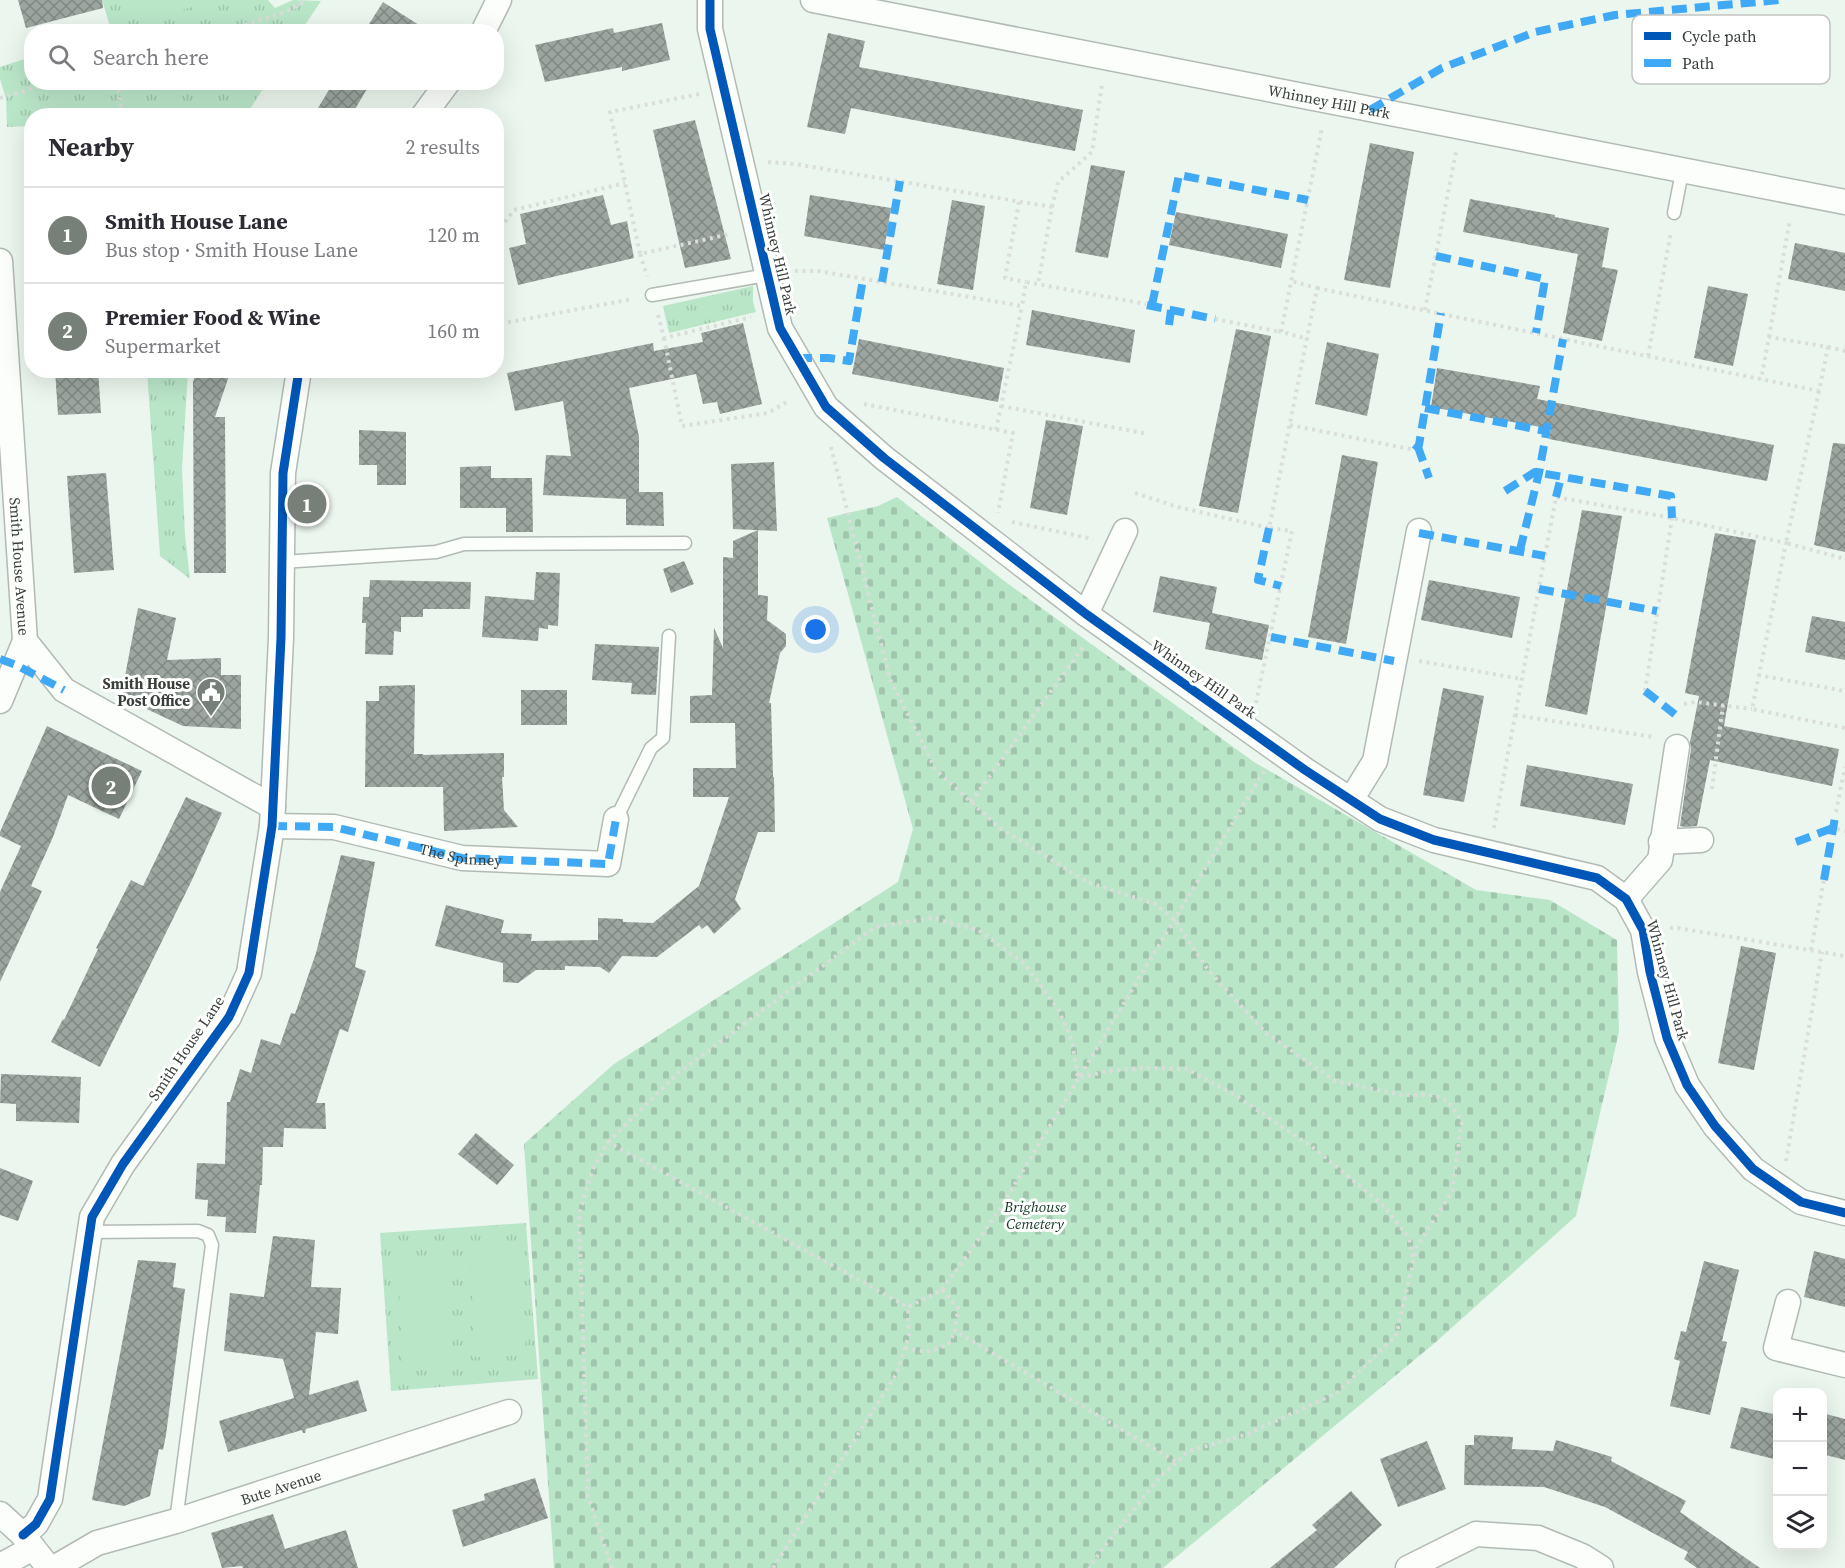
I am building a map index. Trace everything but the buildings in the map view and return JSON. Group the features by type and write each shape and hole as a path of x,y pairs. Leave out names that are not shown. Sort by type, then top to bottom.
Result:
{"street":[{"name":"Whinney Hill Park","path":"710,0 710,29 780,328 819,396 884,458 994,530 1093,619 1277,750 1380,819 1434,840 1597,878 1626,899 1642,930 1667,1038 1687,1085 1715,1126 1753,1169 1801,1202 1845,1213"},
{"name":"Whinney Hill Park","path":"813,0 1682,172 1845,202"},
{"path":"485,24 492,3"},
{"path":"429,108 442,90"},
{"name":"Smith House Avenue","path":"0,261 25,641 64,690 272,817"},
{"name":"Smith House Lane","path":"0,1566 28,1541 50,1499 92,1217 123,1164 229,1017 249,973 261,904 272,817 281,638 283,473 298,378"},
{"path":"1351,800 1375,762 1419,531"},
{"path":"1093,619 1121,538"},
{"path":"0,701 25,641"},
{"path":"1626,899 1660,860 1677,747"},
{"name":"The Spinney","path":"272,817 334,827 462,858 608,864 616,819"},
{"path":"1661,842 1701,840"},
{"path":"1788,1302 1776,1348 1845,1365"},
{"name":"Bute Avenue","path":"54,1568 97,1543 176,1521 509,1412"},
{"path":"0,1514 28,1541 49,1568"},
{"path":"1408,1568 1476,1534 1538,1538 1582,1556 1601,1568"}],"lane":[{"path":"1674,213 1682,172"},
{"path":"652,295 767,275"},
{"path":"282,562 436,552 464,544 685,543"},
{"path":"616,819 651,748 663,738 669,636"},
{"path":"89,1232 198,1231 207,1235 212,1245 176,1521"}],"path":[{"path":"248,24 283,13 308,0"},
{"path":"1038,284 1058,182 1092,152 1106,58"},
{"path":"0,99 29,90"},
{"path":"119,90 122,108"},
{"path":"724,90 610,112 640,254 756,228"},
{"path":"1278,331 1281,332 1328,101"},
{"path":"1425,310 1461,128"},
{"path":"740,160 795,164 1052,207"},
{"path":"504,223 514,210 625,183"},
{"path":"1761,380 1795,193"},
{"path":"1019,202 1005,278 1146,304"},
{"path":"1648,356 1671,231"},
{"path":"767,275 818,271 1022,306"},
{"path":"1291,281 1819,391"},
{"path":"996,430 1026,282"},
{"path":"1269,528 1317,288"},
{"path":"504,323 652,295"},
{"path":"1215,319 1308,339"},
{"path":"1769,337 1845,351"},
{"path":"664,338 682,426 768,413 790,401 819,396 1013,433 994,530 1121,538"},
{"path":"1752,709 1828,347"},
{"path":"819,396 832,456 890,680 936,770 1000,828 1087,882 1155,904 1174,919 1208,970 1266,1033 1335,1081 1402,1095 1434,1095 1449,1102 1462,1121 1452,1192 1417,1246 1396,1336 1337,1393 1245,1436 1189,1451 1160,1478 1089,1568"},
{"path":"1001,406 1148,434"},
{"path":"1290,424 1415,450"},
{"path":"1135,493 1178,507 1269,528 1292,531 1250,730"},
{"path":"1489,852 1556,497 1672,518 1786,543 1845,559"},
{"path":"1645,691 1672,518"},
{"path":"971,802 1093,619"},
{"path":"1395,657 1522,679"},
{"path":"1758,675 1845,691"},
{"path":"1684,704 1695,702 1752,709 1845,728"},
{"path":"1712,789 1723,705"},
{"path":"1515,715 1654,737"},
{"path":"908,1307 942,1290 998,1212 1277,750"},
{"path":"1836,812 1845,767"},
{"path":"1837,829 1845,831"},
{"path":"1811,950 1824,880"},
{"path":"612,1568 588,1496 579,1214 593,1169 608,1142 678,1073 875,927 932,918 978,930 1024,963 1058,1009 1072,1041 1078,1078"},
{"path":"1642,930 1678,927 1845,956"},
{"path":"1782,1188 1822,952"},
{"path":"1078,1078 1131,1069 1187,1069 1235,1095 1315,1149 1385,1207 1409,1238 1413,1262"},
{"path":"608,1142 908,1307"},
{"path":"905,1348 927,1352 948,1345 955,1331 958,1308 942,1290"},
{"path":"773,1568 897,1373 909,1335 908,1307"},
{"path":"955,1331 1177,1462"}],"green space":[{"path":"102,0 268,0 275,8 293,0 321,1 306,24 109,24"},
{"path":"141,0 198,0 199,5 147,20"},
{"path":"24,59 24,90 262,90 251,108 24,108 24,126 7,127 6,99 0,79 0,67"},
{"path":"753,286 753,302 756,312 669,333 663,306"},
{"path":"147,378 188,378 182,469 190,579 160,556"},
{"name":"Brighouse Cemetery","path":"897,497 1007,583 1254,762 1476,890 1550,900 1617,940 1619,1032 1576,1216 1436,1342 1163,1568 554,1568 524,1144 614,1064 898,882 913,829 827,518 878,506"},
{"path":"526,1223 538,1379 391,1391 380,1233"},
{"path":"520,1247 526,1355 475,1357 470,1250"},
{"path":"447,1261 454,1368 403,1371 398,1264"}],"marked path":[{"path":"1370,110 1442,68 1535,32 1615,15 1779,0"},
{"path":"1152,305 1179,175 1308,200"},
{"path":"882,282 900,181"},
{"path":"1436,256 1545,279 1536,333"},
{"path":"797,358 829,358 849,361 863,279"},
{"path":"1147,305 1215,319"},
{"path":"1169,325 1171,310"},
{"path":"1415,450 1419,445 1441,313"},
{"path":"1520,550 1539,473 1563,339"},
{"path":"1425,408 1546,431"},
{"path":"1418,447 1429,478"},
{"path":"1505,491 1535,472 1671,496 1672,518"},
{"path":"1556,497 1561,477"},
{"path":"1269,528 1258,580 1281,586"},
{"path":"1419,533 1545,556"},
{"path":"1539,589 1657,611"},
{"path":"1271,637 1394,661"},
{"path":"0,659 64,690"},
{"path":"1645,691 1681,719"},
{"path":"1824,880 1836,812"},
{"path":"272,826 334,827 462,858 608,864 616,819"},
{"path":"1796,842 1833,828 1837,829"}],"cycle path":[{"path":"710,0 710,29 780,328 826,407 884,458 1086,614 1305,770 1380,819 1434,840 1597,878 1626,899 1643,930 1650,972 1667,1038 1687,1085 1715,1126 1753,1169 1801,1202 1845,1213"},
{"path":"23,1535 36,1524 50,1499 92,1217 123,1164 229,1017 249,973 272,826 281,638 283,473 298,378"}],"place":[{"name":"Smith House Lane","path":"307,504"},
{"name":"Smith House Post Office","path":"211,718"},
{"name":"Premier Food & Wine","path":"111,786"}]}
